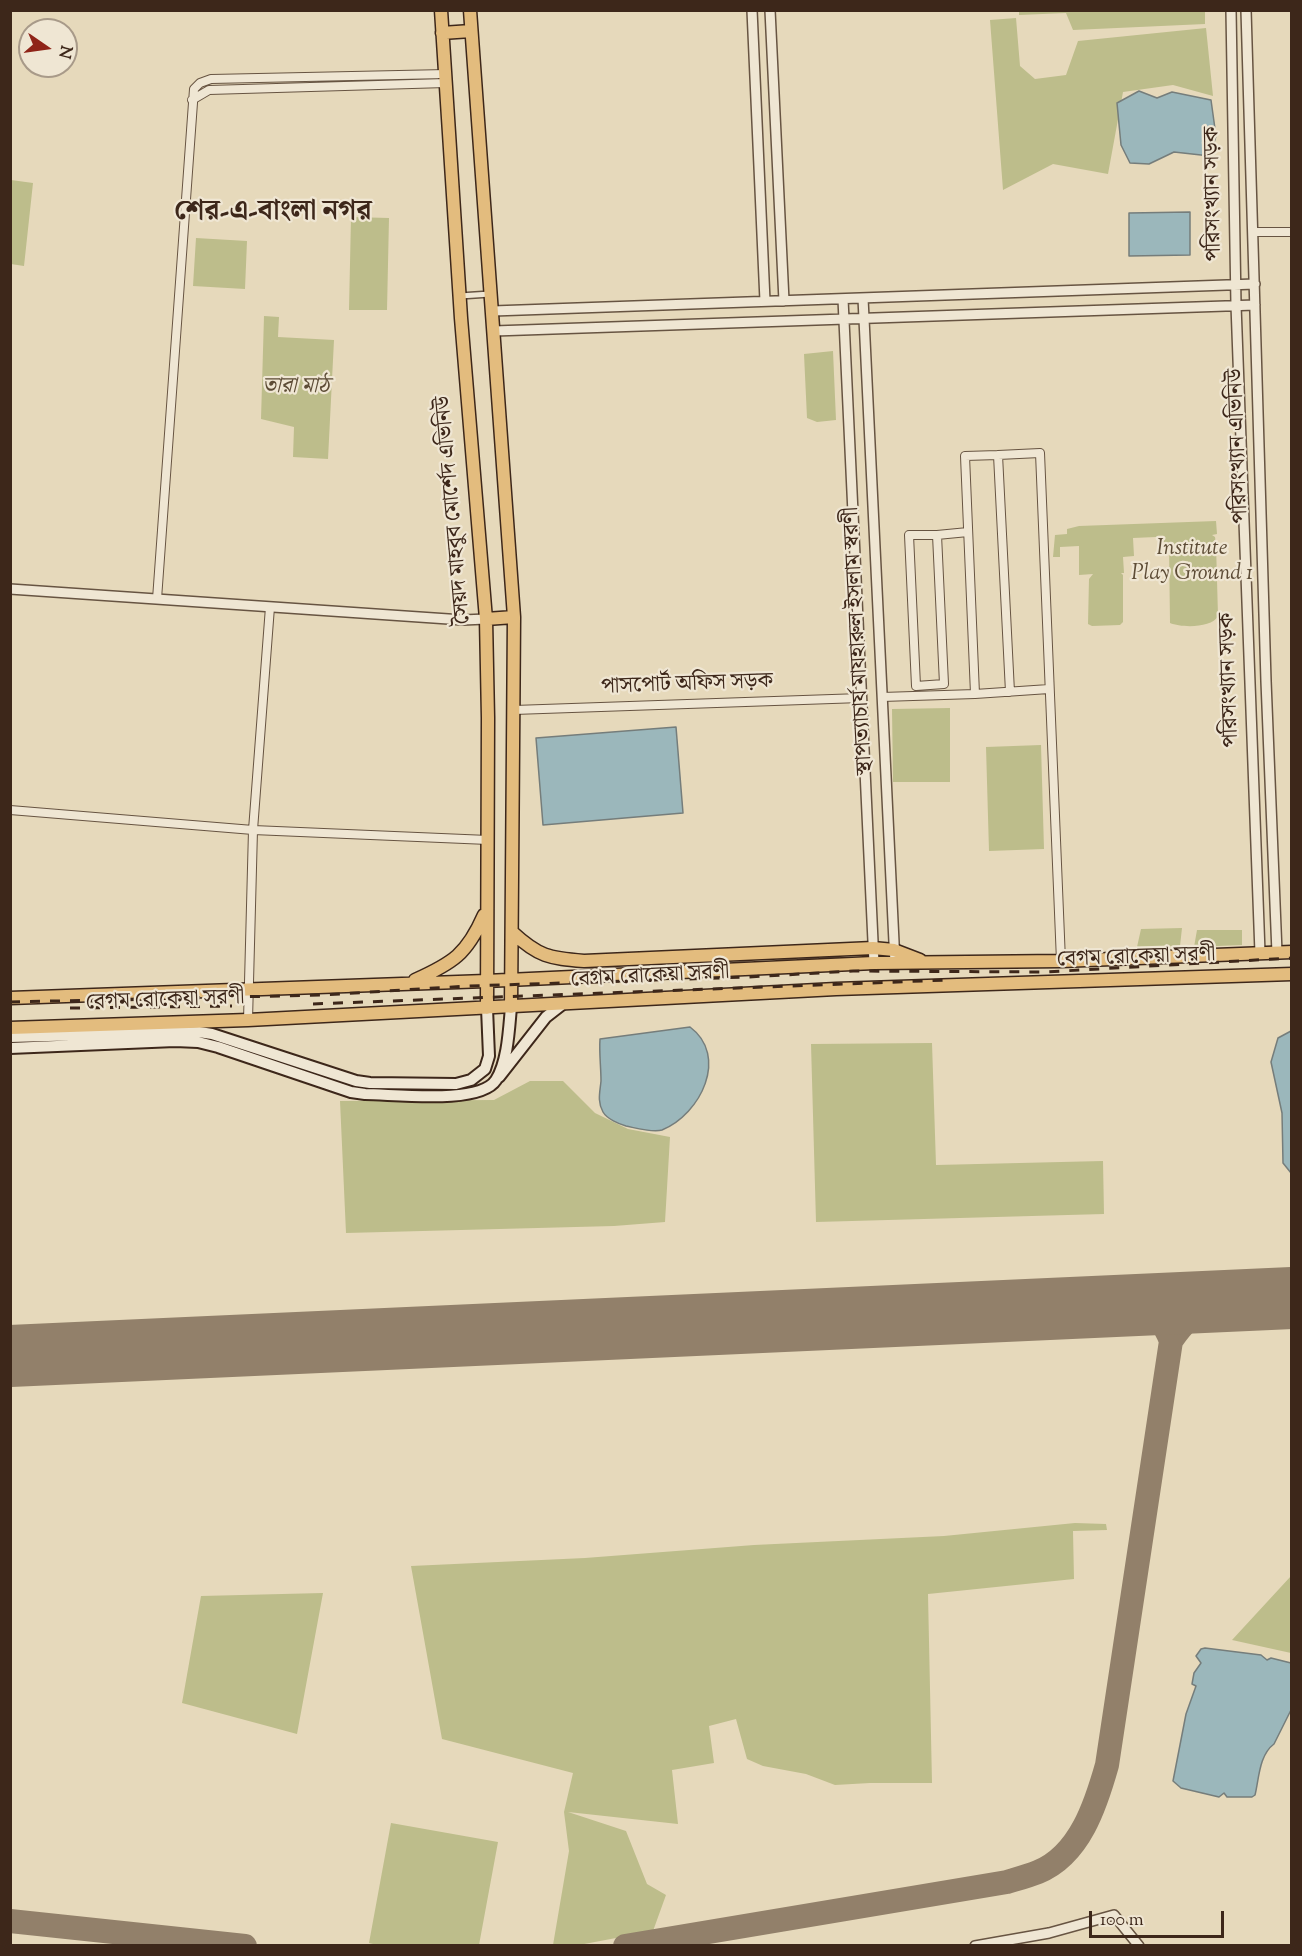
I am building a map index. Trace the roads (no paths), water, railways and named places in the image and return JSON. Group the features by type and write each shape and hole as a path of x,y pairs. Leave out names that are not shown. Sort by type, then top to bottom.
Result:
{"main road":[{"name":"সৈয়দ মাহবুব মোর্শেদ এভিনিউ","path":"441,10 460,296 486,619 487,1008"},
{"path":"470,10 492,294 499,311 514,616 511,1007 505,1054 495,1082"},
{"path":"442,33 471,31"},
{"path":"486,619 514,616"},
{"path":"408,983 448,964 462,954 473,939 487,908"},
{"path":"512,933 526,946 547,957 584,961 873,948 894,956"},
{"name":"বেগম রোকেয়া সরণী","path":"10,998 486,981 874,963 894,956 925,962 1061,961 1292,952"},
{"path":"1260,953 1261,976"},
{"path":"1277,953 1277,975"},
{"path":"1061,961 1061,983"},
{"name":"বেগম রোকেয়া সরণী","path":"10,1028 248,1020 825,990 1292,974"},
{"path":"10,1048 198,1042 335,1088 365,1094 460,1096 483,1091 495,1082 546,1017 564,1003"},
{"path":"10,1037 199,1032 212,1034 356,1081 456,1084 471,1080 480,1074 487,1063 490,1047 487,1008"}],"street":[{"path":"752,10 765,301"},
{"path":"770,10 784,301"},
{"name":"পরিসংখ্যান সড়ক","path":"1231,10 1236,305 1260,953"},
{"name":"পরিসংখ্যান এভিনিউ","path":"1246,10 1266,681 1277,953"},
{"path":"322,78 322,88"},
{"path":"157,599 194,89 200,83 211,79 446,79"},
{"path":"192,100 209,90 322,88 446,79"},
{"path":"757,110 775,109"},
{"path":"1254,232 1292,232"},
{"path":"499,311 1255,284"},
{"path":"460,296 492,294"},
{"name":"স্থাপত্যাচার্য মাযহারুল ইসলাম স্বরণী","path":"863,298 894,956"},
{"name":"স্থাপত্যাচার্য মাযহারুল ইসলাম স্বরণী","path":"843,299 874,963"},
{"path":"500,331 1255,305"},
{"path":"1010,692 999,455 1040,453 1061,961"},
{"path":"975,694 965,456 998,455 1004,561"},
{"path":"851,487 872,485"},
{"path":"937,535 944,684 916,686 909,536 968,532"},
{"path":"10,589 463,620 486,619"},
{"path":"248,1020 254,830 270,607"},
{"path":"861,698 1049,689"},
{"name":"পাসপোর্ট অফিস সড়ক","path":"514,710 861,698"},
{"path":"10,810 254,830 488,840"},
{"path":"975,1946 1049,1933 1114,1915 1139,1946"}],"water":[{"path":"1139,91 1157,98 1172,92 1211,100 1216,136 1210,156 1174,152 1149,164 1130,163 1121,145 1117,103"},
{"path":"1190,212 1190,255 1129,256 1129,213"},
{"path":"676,727 683,813 543,825 536,738"},
{"path":"690,1027 702,1039 708,1053 709,1068 698,1098 688,1111 676,1122 658,1131 626,1126 607,1117 599,1100 600,1039"},
{"path":"1292,1031 1291,1173 1283,1163 1282,1113 1271,1062 1278,1038"},
{"path":"1201,1649 1261,1655 1267,1660 1271,1658 1291,1663 1291,1710 1274,1744 1265,1754 1255,1795 1252,1797 1227,1797 1224,1793 1219,1797 1181,1788 1173,1781 1186,1714 1196,1686 1192,1684 1194,1673 1201,1663 1196,1656"}],"railway":[{"path":"10,1002 322,995 468,986 748,977 853,971 1045,972 1292,958"},
{"path":"313,1004 949,980"},
{"path":"70,1008 232,1006"}],"district":[{"name":"শের-এ-বাংলা নগর","path":"273,214"}],"park label":[{"name":"তারা মাঠ","path":"296,388"},
{"name":"Institute Play Ground 1","path":"1192,562"}]}
